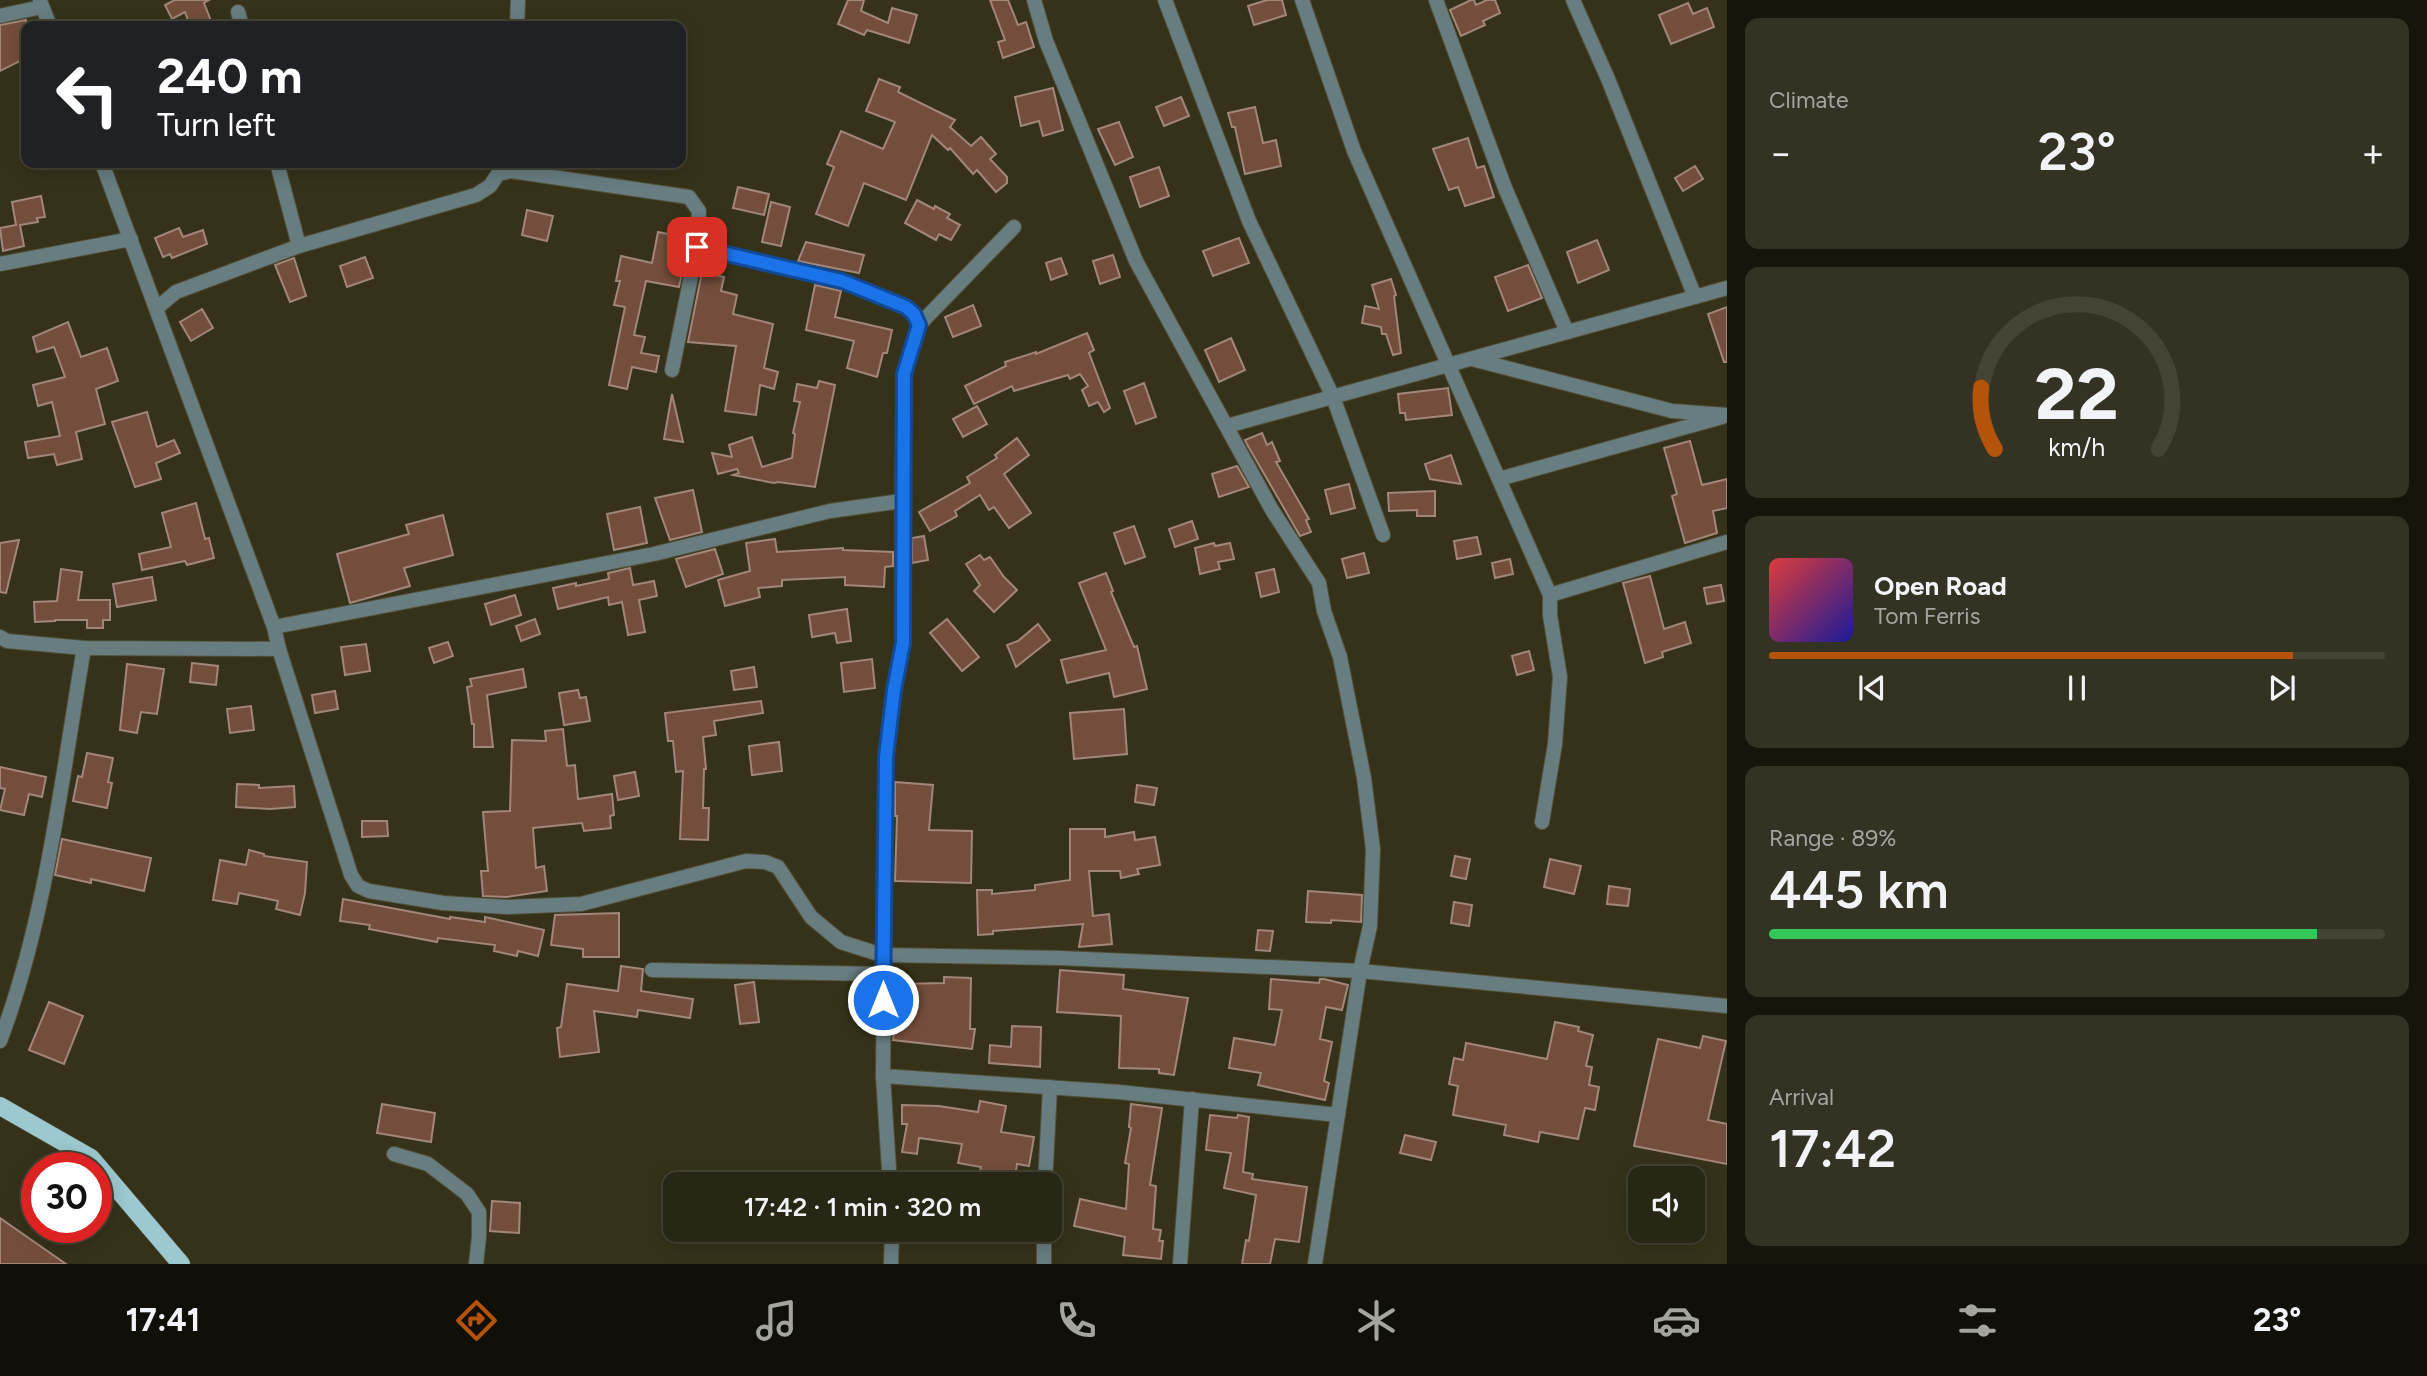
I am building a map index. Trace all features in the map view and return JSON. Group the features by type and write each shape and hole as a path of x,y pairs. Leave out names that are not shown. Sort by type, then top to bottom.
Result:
{"main road":[{"path":"0,1106 91,1158 181,1264"}],"street":[{"path":"517,21 519,0"},
{"path":"1034,0 1046,41 1136,261 1272,510 1319,583 1324,611 1340,657 1364,778 1373,849 1370,926 1360,971 1315,1264"},
{"path":"1165,0 1249,221 1333,397 1383,535"},
{"path":"1302,0 1354,151 1550,595 1550,615 1560,677 1555,744 1542,822"},
{"path":"1436,0 1505,188 1567,332"},
{"path":"1573,0 1608,79 1695,297"},
{"path":"0,16 41,4 48,21"},
{"path":"104,168 274,627 351,876 358,886 369,891 443,903 507,907 581,904 746,861 765,862 778,867 811,917 841,942 883,955 1060,958 1360,971 1727,1006"},
{"path":"278,168 299,246"},
{"path":"157,308 176,292 299,246 476,195 490,186 499,168 689,197 699,211 697,247 671,370"},
{"path":"889,1172 883,1076 886,757 903,643 904,374 919,325 1014,228"},
{"path":"0,264 131,239"},
{"path":"697,247 842,281 906,307 914,314 919,325"},
{"path":"1227,426 1727,288"},
{"path":"1471,359 1672,411 1727,416"},
{"path":"1499,479 1727,416"},
{"path":"274,627 654,554 830,511 902,501"},
{"path":"1550,595 1727,542"},
{"path":"0,637 84,648 279,649"},
{"path":"0,1041 12,1009 43,884 84,648"},
{"path":"652,970 883,974"},
{"path":"883,1076 1192,1099 1338,1115"},
{"path":"1046,1172 1049,1087"},
{"path":"1180,1264 1192,1099"},
{"path":"394,1154 428,1164 467,1194 479,1212 476,1264"},
{"path":"891,1264 892,1242"},
{"path":"1044,1242 1044,1264"}],"building":[{"path":"175,0 209,0 204,3 211,21 188,21 185,12 172,19 165,5"},
{"path":"848,0 864,0 861,11 888,23 892,8 917,15 909,43 867,30 864,35 838,24"},
{"path":"990,0 1008,0 1018,25 1026,22 1034,47 1003,58 998,42 1005,40"},
{"path":"1267,0 1282,0 1286,15 1254,25 1248,6"},
{"path":"1474,0 1476,5 1495,0 1500,13 1483,21 1485,25 1461,36 1450,10"},
{"path":"1688,3 1693,14 1707,8 1714,27 1671,44 1659,15"},
{"path":"26,20 21,21 21,60 0,71 0,25"},
{"path":"879,79 900,87 898,92 955,120 950,127 971,146 981,137 996,154 990,159 1007,177 1007,183 996,192 977,170 973,174 950,148 948,150 932,135 906,200 864,183 848,226 816,214 834,167 827,164 841,131 883,149 895,122 866,111"},
{"path":"1053,88 1063,130 1043,136 1039,121 1021,126 1015,97"},
{"path":"1181,97 1189,116 1164,126 1156,107"},
{"path":"1255,107 1263,143 1276,140 1281,166 1245,174 1235,127 1232,127 1228,113"},
{"path":"1119,122 1133,157 1115,165 1098,129"},
{"path":"1468,138 1477,168 1484,166 1494,197 1465,206 1458,187 1449,190 1433,149"},
{"path":"1695,166 1703,179 1683,191 1675,178"},
{"path":"1159,167 1169,196 1140,207 1130,177"},
{"path":"738,187 769,194 764,215 733,208"},
{"path":"41,196 45,217 37,218 38,222 20,225 24,246 3,251 0,228 16,225 12,202"},
{"path":"917,200 950,214 947,218 960,225 951,240 939,234 936,240 905,223"},
{"path":"771,202 790,207 781,246 762,242"},
{"path":"527,210 553,216 547,241 522,235"},
{"path":"179,228 183,237 203,230 207,244 172,258 170,254 163,257 155,238"},
{"path":"658,232 683,237 677,267 683,268 679,287 646,281 634,335 645,337 641,353 659,356 656,372 632,367 627,389 609,385 625,307 614,305 620,281 616,281 621,256 652,263"},
{"path":"1239,238 1249,263 1213,276 1203,251"},
{"path":"1597,240 1609,270 1578,283 1567,252"},
{"path":"806,242 864,255 859,273 798,261"},
{"path":"1113,255 1120,277 1100,284 1093,261"},
{"path":"365,257 373,278 347,287 340,266"},
{"path":"294,258 306,296 290,302 275,265"},
{"path":"1061,258 1067,274 1051,280 1046,263"},
{"path":"1528,265 1542,298 1508,311 1495,277"},
{"path":"702,272 724,277 721,291 737,295 733,314 773,324 764,368 778,372 774,389 760,385 756,415 725,411 736,346 688,342"},
{"path":"1391,279 1396,295 1401,353 1393,355 1381,327 1362,323 1365,306 1379,309 1372,285"},
{"path":"815,285 841,291 835,317 892,330 887,353 883,353 877,377 847,368 854,341 806,330"},
{"path":"973,305 981,326 953,337 945,317"},
{"path":"1727,307 1727,362 1724,362 1708,314"},
{"path":"202,309 213,328 191,341 180,322"},
{"path":"68,322 81,357 107,348 118,381 96,389 105,424 76,432 82,459 57,465 54,454 28,458 25,442 60,436 52,402 38,406 33,385 65,377 54,347 37,352 33,337"},
{"path":"1087,333 1094,350 1089,353 1110,408 1104,412 1098,402 1089,406 1082,390 1088,386 1080,374 1070,379 1068,375 1014,391 1012,386 974,404 965,386 1006,366 1005,362 1036,354"},
{"path":"1231,338 1245,370 1219,382 1205,350"},
{"path":"819,381 835,385 815,487 733,475 739,473 737,469 718,474 712,453 732,457 729,445 752,437 762,467 792,458 793,433 800,402 794,401 797,384 817,388"},
{"path":"1144,383 1156,417 1136,424 1124,391"},
{"path":"1448,388 1452,415 1406,420 1405,413 1400,413 1398,394"},
{"path":"672,394 683,442 664,439"},
{"path":"977,406 987,424 963,437 953,419"},
{"path":"147,412 157,447 174,440 180,453 156,463 161,479 135,487 112,422"},
{"path":"1262,433 1267,445 1272,442 1280,461 1276,462 1309,519 1306,520 1311,532 1300,536 1245,440"},
{"path":"1017,438 1029,455 1004,474 1031,513 1009,528 994,507 989,510 980,495 955,511 957,516 930,531 919,512 970,483 967,477 997,458 995,455"},
{"path":"1690,441 1702,485 1727,479 1727,508 1713,511 1717,533 1685,543 1672,496 1677,494 1664,448"},
{"path":"1451,455 1461,484 1430,479 1425,464"},
{"path":"1237,466 1249,487 1219,497 1212,474"},
{"path":"1349,484 1355,508 1331,514 1325,490"},
{"path":"693,490 702,532 670,540 655,498"},
{"path":"1435,491 1435,516 1417,516 1417,510 1389,511 1388,493"},
{"path":"196,503 205,539 209,538 214,558 187,565 185,561 142,570 139,554 171,547 162,513"},
{"path":"640,507 647,543 614,550 607,514"},
{"path":"443,515 453,555 404,568 410,586 350,603 337,554 409,534 406,525"},
{"path":"1192,521 1198,539 1175,547 1169,529"},
{"path":"1134,526 1145,557 1125,564 1114,533"},
{"path":"924,536 928,560 912,563 912,538"},
{"path":"1477,537 1481,554 1457,559 1454,541"},
{"path":"775,539 777,552 843,548 893,552 893,566 885,567 884,587 845,585 845,577 782,580 782,586 758,588 760,597 725,606 718,580 750,571 746,543"},
{"path":"19,540 6,593 0,592 0,543"},
{"path":"1214,543 1215,546 1230,543 1234,559 1218,562 1220,569 1200,574 1195,548"},
{"path":"715,549 723,574 686,587 676,559"},
{"path":"1364,553 1369,573 1347,578 1342,559"},
{"path":"980,555 984,560 990,557 1017,590 994,612 974,591 980,585 966,564"},
{"path":"1510,559 1513,574 1495,578 1492,563"},
{"path":"630,568 633,585 654,581 657,596 639,600 645,632 628,635 622,602 609,605 608,597 558,609 553,588 609,579 608,573"},
{"path":"61,569 82,572 78,600 110,600 110,620 103,620 103,628 87,628 87,620 35,622 34,602 57,601"},
{"path":"1274,569 1279,592 1261,597 1256,573"},
{"path":"1106,573 1134,647 1137,646 1147,689 1114,697 1109,673 1067,683 1061,660 1106,650 1079,583"},
{"path":"1650,576 1664,629 1685,622 1691,643 1662,652 1663,657 1645,663 1623,583"},
{"path":"152,577 156,600 117,607 113,584"},
{"path":"1721,585 1724,601 1707,604 1704,588"},
{"path":"515,595 521,615 491,625 485,604"},
{"path":"847,609 851,641 837,643 835,633 812,637 809,615"},
{"path":"535,619 540,634 521,641 516,626"},
{"path":"947,619 979,657 962,671 930,633"},
{"path":"1038,624 1050,640 1016,667 1007,645 1018,641"},
{"path":"448,642 453,656 434,663 429,648"},
{"path":"366,644 370,671 345,675 341,647"},
{"path":"1529,651 1534,670 1517,675 1512,656"},
{"path":"872,659 875,688 844,692 841,663"},
{"path":"192,663 218,666 216,685 190,682"},
{"path":"127,664 164,669 157,714 141,712 137,733 120,730"},
{"path":"754,667 757,687 734,690 731,671"},
{"path":"523,669 526,687 487,695 493,747 474,747 474,724 467,687 472,686 470,679"},
{"path":"578,690 580,698 586,697 590,721 564,725 559,693"},
{"path":"335,691 338,709 315,713 312,695"},
{"path":"761,701 763,713 714,721 716,735 703,737 706,769 703,808 709,808 708,840 680,839 683,771 676,772 673,741 668,741 665,713"},
{"path":"251,706 254,730 230,733 227,709"},
{"path":"1124,709 1127,754 1074,759 1070,713"},
{"path":"563,729 567,766 575,765 578,799 612,794 614,815 610,816 611,828 584,831 582,823 533,828 536,868 544,866 547,891 507,897 483,896 481,871 488,871 483,812 510,811 512,740 546,741 545,731"},
{"path":"779,742 782,771 752,775 749,746"},
{"path":"87,753 113,758 108,782 112,783 107,808 73,801 78,776 82,777"},
{"path":"0,767 46,777 42,797 29,794 24,815 0,810 5,789 0,788"},
{"path":"635,772 639,796 618,800 614,776"},
{"path":"895,782 933,785 929,830 972,831 971,883 895,881"},
{"path":"237,784 259,785 259,788 294,786 295,807 236,807"},
{"path":"1137,785 1157,788 1154,805 1135,802"},
{"path":"362,821 387,821 388,836 362,837"},
{"path":"1070,829 1105,829 1105,837 1134,832 1135,840 1155,837 1160,865 1137,869 1139,874 1121,878 1120,871 1089,871 1093,916 1109,914 1112,944 1079,947 1083,924 993,931 993,934 978,935 977,890 992,890 992,894 1035,890 1035,885 1070,880"},
{"path":"62,839 151,858 144,891 91,879 91,883 55,875"},
{"path":"249,850 264,856 307,862 300,915 276,909 278,901 239,893 237,904 213,900 220,860 246,865"},
{"path":"1455,856 1470,859 1466,879 1451,876"},
{"path":"1550,859 1581,866 1574,894 1544,887"},
{"path":"1609,886 1630,889 1628,906 1607,904"},
{"path":"1308,891 1362,895 1361,922 1306,922"},
{"path":"343,899 450,919 485,922 485,917 544,930 538,956 518,951 517,956 494,951 495,945 438,938 437,942 369,929 370,925 340,921"},
{"path":"1454,902 1472,905 1469,926 1451,923"},
{"path":"619,913 619,957 583,957 583,949 551,945 555,915"},
{"path":"1258,930 1273,931 1270,951 1256,950"},
{"path":"621,966 643,969 641,991 693,999 690,1018 638,1010 637,1017 594,1011 599,1052 560,1057 557,1028 561,1027 567,984 618,991"},
{"path":"1060,970 1124,975 1123,989 1188,998 1174,1075 1159,1073 1159,1069 1119,1068 1121,1016 1057,1012"},
{"path":"944,977 971,978 970,1029 975,1029 972,1049 893,1040 896,1018 901,1018 901,984 944,983"},
{"path":"1271,979 1319,983 1320,979 1324,979 1348,985 1342,1010 1326,1007 1320,1039 1332,1042 1324,1081 1329,1083 1325,1100 1258,1085 1261,1073 1229,1068 1234,1038 1275,1045 1282,1010 1269,1009"},
{"path":"754,982 759,1022 740,1024 735,985"},
{"path":"49,1002 83,1016 64,1064 29,1050"},
{"path":"1555,1022 1579,1027 1578,1031 1593,1035 1586,1066 1592,1067 1589,1085 1599,1087 1595,1110 1585,1108 1578,1139 1540,1132 1538,1142 1504,1135 1506,1125 1453,1115 1458,1086 1449,1084 1454,1058 1463,1060 1466,1043 1547,1059"},
{"path":"1012,1026 1041,1027 1040,1067 989,1063 990,1045 1011,1047"},
{"path":"1703,1036 1726,1041 1708,1120 1727,1124 1727,1164 1634,1146 1658,1039 1700,1048"},
{"path":"980,1101 1006,1106 1001,1132 1034,1137 1029,1166 1017,1164 1016,1172 980,1172 981,1167 958,1163 962,1144 919,1138 917,1154 902,1152 907,1124 902,1124 902,1105 939,1106 978,1112"},
{"path":"382,1104 435,1113 431,1142 377,1133"},
{"path":"1131,1104 1162,1108 1150,1185 1156,1186 1153,1229 1161,1230 1161,1259 1123,1255 1125,1237 1074,1226 1080,1199 1126,1209 1129,1164 1125,1163 1131,1128"},
{"path":"1210,1115 1249,1117 1243,1172 1253,1174 1252,1179 1307,1187 1299,1242 1275,1239 1270,1264 1242,1264 1246,1240 1249,1241 1256,1195 1224,1188 1231,1153 1206,1150"},
{"path":"1405,1135 1436,1142 1431,1160 1400,1153"},
{"path":"492,1201 520,1203 519,1233 490,1231"},
{"path":"0,1218 21,1233 21,1243 36,1243 66,1264 0,1264"}],"route":[{"path":"697,247 842,281 906,307 914,314 919,325 904,374 903,643 886,757 883,1000"}]}
